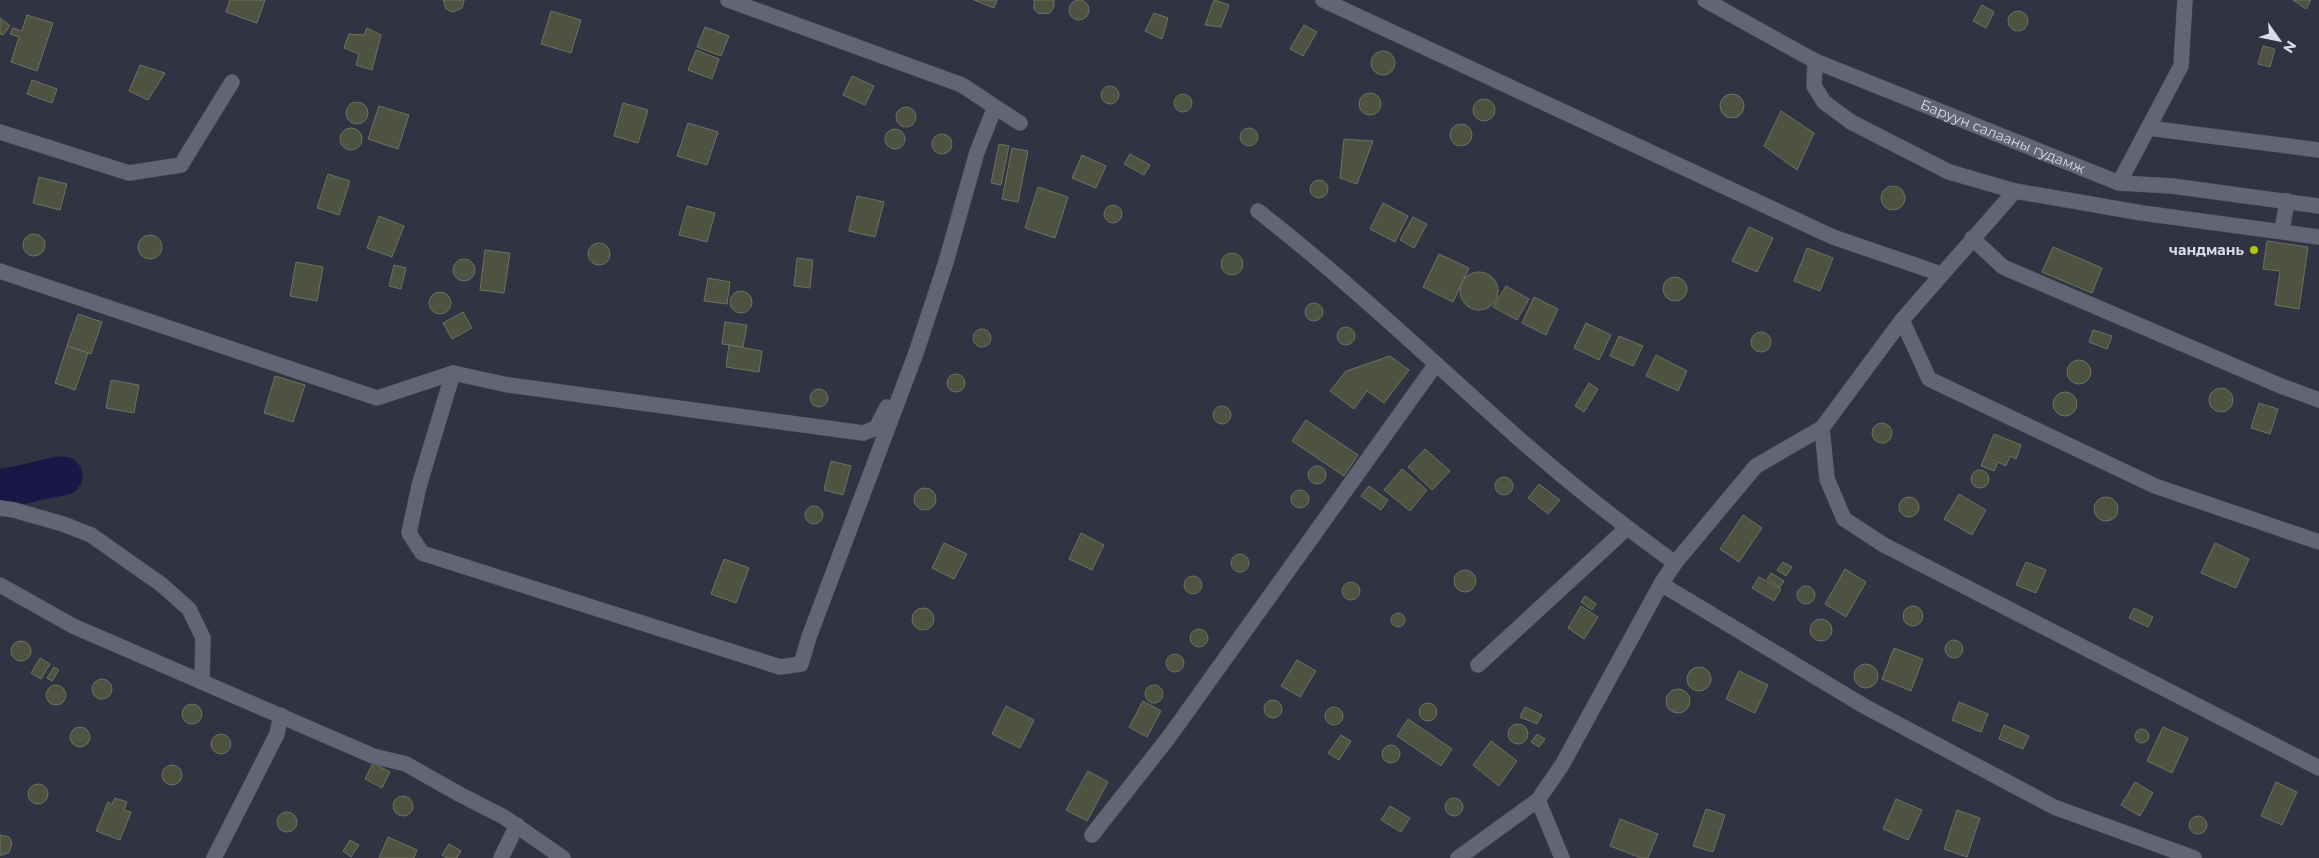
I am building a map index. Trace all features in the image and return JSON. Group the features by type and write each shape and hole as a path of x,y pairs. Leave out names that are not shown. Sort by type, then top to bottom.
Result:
{"street":[{"path":"728,0 962,85 1020,123"},
{"path":"1323,0 1833,237 1941,274"},
{"name":"Баруун салааны гудамж","path":"1705,0 1815,61 2119,183 2172,186 2319,206"},
{"path":"2119,183 2181,66 2186,0"},
{"path":"1815,61 1814,86 1824,102 1851,122 1949,172 2015,190 2142,213 2319,237"},
{"path":"0,132 129,173 182,165 232,82"},
{"path":"453,373 419,486 409,533 422,553 780,667 802,664 809,637 916,353 946,262 976,152 995,107"},
{"path":"2148,128 2319,150"},
{"path":"1458,858 1538,800 1562,765 1661,584 1675,563 1756,466 1822,428 1902,320 2015,190"},
{"path":"2282,231 2287,201"},
{"path":"1258,211 1312,253 1520,439 1627,528 1675,563"},
{"path":"1972,238 2003,267 2272,382 2319,400"},
{"path":"0,271 377,398 453,373 508,385 863,433 876,428 916,353"},
{"path":"1902,320 1928,379 2155,486 2319,542"},
{"path":"1092,834 1169,737 1436,364"},
{"path":"1822,428 1827,479 1844,518 1884,546 2319,768"},
{"path":"0,516 7,509 63,524 91,535 162,585 189,609 203,638 202,682"},
{"path":"1478,665 1627,528"},
{"path":"1661,584 1864,706 2054,807 2194,858"},
{"path":"0,586 73,626 373,756 406,764 517,825 563,858"},
{"path":"214,858 277,734 281,715"},
{"path":"1538,800 1562,858"},
{"path":"500,858 517,825"}],"building":[{"path":"230,0 265,0 257,23 226,12"},
{"path":"443,0 464,1 462,8 453,12 446,9"},
{"path":"974,0 997,0 994,8"},
{"path":"1034,0 1054,0 1054,7 1050,13 1039,14 1034,9"},
{"path":"1075,0 1083,0 1089,6 1089,14 1083,20 1075,20 1069,14 1069,6"},
{"path":"1214,0 1229,5 1221,27 1205,25"},
{"path":"2293,0 2311,0 2306,9"},
{"path":"1982,5 1994,12 1986,28 1973,21"},
{"path":"551,11 581,20 571,53 541,44"},
{"path":"2018,11 2025,14 2028,21 2025,28 2018,31 2011,28 2008,21 2011,14"},
{"path":"1154,13 1168,18 1162,39 1145,31"},
{"path":"27,15 53,23 37,71 11,62 19,37 10,34 13,28 22,31"},
{"path":"0,18 10,26 3,35 0,34"},
{"path":"1304,25 1317,32 1303,56 1290,49"},
{"path":"705,27 729,36 721,56 697,47"},
{"path":"367,28 381,35 372,70 356,65 359,54 344,48 349,34 364,35"},
{"path":"2263,46 2275,49 2270,67 2258,64"},
{"path":"696,50 719,59 712,79 688,70"},
{"path":"1383,51 1392,54 1395,63 1392,72 1383,75 1374,72 1371,63 1374,54"},
{"path":"140,65 165,73 148,100 129,91"},
{"path":"852,76 874,86 865,105 843,95"},
{"path":"32,80 57,89 52,103 27,94"},
{"path":"1106,86 1114,86 1119,91 1117,102 1106,104 1101,99 1101,91"},
{"path":"1370,93 1378,96 1381,104 1378,112 1370,115 1362,112 1359,104 1362,96"},
{"path":"1179,94 1187,94 1192,99 1190,110 1179,112 1174,107 1174,99"},
{"path":"1732,94 1741,97 1744,106 1741,115 1732,118 1723,115 1720,106 1723,97"},
{"path":"1484,99 1492,102 1495,110 1492,118 1484,121 1476,118 1473,110 1476,102"},
{"path":"357,102 365,105 368,113 365,121 357,124 349,121 346,113 349,105"},
{"path":"623,103 648,110 638,143 614,136"},
{"path":"379,106 409,115 398,149 368,139"},
{"path":"902,107 910,107 916,113 916,121 910,127 902,127 896,121 896,113"},
{"path":"1781,111 1814,133 1797,170 1764,146"},
{"path":"688,123 718,132 707,165 677,156"},
{"path":"1461,124 1469,127 1472,135 1469,143 1461,146 1453,143 1450,135 1453,127"},
{"path":"351,128 359,131 362,139 359,147 351,150 343,147 340,139 343,131"},
{"path":"1245,128 1253,128 1258,133 1256,144 1245,146 1240,141 1240,133"},
{"path":"891,129 899,129 905,135 905,143 899,149 891,149 885,143 885,135"},
{"path":"938,134 946,134 952,140 952,148 946,154 938,154 932,148 932,140"},
{"path":"1344,139 1373,141 1357,184 1340,178"},
{"path":"999,144 1009,146 1001,185 991,183"},
{"path":"1012,148 1028,151 1018,202 1002,199"},
{"path":"1130,154 1150,165 1144,175 1124,164"},
{"path":"1082,155 1106,166 1096,188 1072,178"},
{"path":"328,174 350,181 339,215 317,208"},
{"path":"39,177 67,184 60,210 33,203"},
{"path":"1315,180 1323,180 1328,185 1326,196 1315,198 1310,193 1310,185"},
{"path":"1893,186 1902,189 1905,198 1902,207 1893,210 1884,207 1881,198 1884,189"},
{"path":"1038,187 1068,197 1055,238 1025,228"},
{"path":"857,196 884,202 875,237 849,231"},
{"path":"1383,203 1408,216 1395,242 1370,229"},
{"path":"1109,205 1117,205 1122,210 1120,221 1109,223 1104,218 1104,210"},
{"path":"687,206 715,213 707,242 679,235"},
{"path":"379,216 404,226 392,257 367,248"},
{"path":"1413,217 1427,224 1414,248 1400,240"},
{"path":"1749,227 1773,238 1757,272 1732,261"},
{"path":"34,234 42,237 45,245 42,253 34,256 26,253 23,245 26,237"},
{"path":"150,235 159,238 162,247 159,256 150,259 141,256 138,247 141,238"},
{"path":"2267,241 2308,247 2299,309 2275,305 2280,271 2263,269"},
{"path":"599,243 609,250 610,254 603,264 599,265 589,258 588,254 595,244"},
{"path":"2053,247 2102,268 2092,293 2042,272"},
{"path":"1807,248 1833,258 1820,291 1794,281"},
{"path":"485,250 510,253 504,293 480,290"},
{"path":"1232,253 1240,256 1243,264 1240,272 1232,275 1224,272 1221,264 1224,256"},
{"path":"1439,254 1469,268 1453,302 1423,287"},
{"path":"797,258 813,260 810,288 794,286"},
{"path":"464,259 472,262 475,270 472,278 464,281 456,278 453,270 456,262"},
{"path":"296,262 323,267 317,301 290,296"},
{"path":"394,265 406,268 401,289 389,286"},
{"path":"1479,272 1492,278 1498,291 1492,304 1479,310 1466,304 1460,291 1466,278"},
{"path":"1675,277 1684,280 1687,289 1684,298 1675,301 1666,298 1663,289 1666,280"},
{"path":"708,278 730,282 727,304 704,301"},
{"path":"1506,286 1529,299 1517,320 1493,307"},
{"path":"741,291 751,298 752,302 745,312 741,313 731,306 730,302 737,292"},
{"path":"440,292 448,295 451,303 448,311 440,314 432,311 429,303 432,295"},
{"path":"1534,297 1558,309 1546,335 1522,323"},
{"path":"1310,303 1318,303 1323,308 1321,319 1310,321 1305,316 1305,308"},
{"path":"463,312 472,328 452,339 443,323"},
{"path":"78,314 102,322 91,354 67,346"},
{"path":"725,322 747,325 743,347 722,344"},
{"path":"1586,323 1611,335 1599,360 1574,348"},
{"path":"1342,327 1350,327 1355,332 1353,343 1342,345 1337,340 1337,332"},
{"path":"978,329 986,329 991,334 989,345 978,347 973,342 973,334"},
{"path":"2093,330 2112,336 2107,349 2089,342"},
{"path":"1761,332 1768,335 1771,342 1768,349 1761,352 1754,349 1751,342 1754,335"},
{"path":"1619,336 1643,346 1633,366 1610,356"},
{"path":"729,345 762,351 759,372 726,367"},
{"path":"67,346 88,353 75,390 55,383"},
{"path":"1656,355 1687,371 1678,391 1646,376"},
{"path":"1390,356 1409,370 1384,403 1367,391 1354,409 1330,391 1346,371"},
{"path":"2079,360 2088,363 2091,372 2088,381 2079,384 2070,381 2067,372 2070,363"},
{"path":"952,374 960,374 965,379 963,390 952,392 947,387 947,379"},
{"path":"275,376 305,385 293,422 264,413"},
{"path":"111,380 139,385 134,413 106,408"},
{"path":"1589,383 1598,389 1584,412 1575,406"},
{"path":"2221,388 2230,391 2233,400 2230,409 2221,412 2212,409 2209,400 2212,391"},
{"path":"815,389 823,389 828,394 826,405 815,407 810,402 810,394"},
{"path":"2065,392 2074,395 2077,404 2074,413 2065,416 2056,413 2053,404 2056,395"},
{"path":"2259,403 2278,409 2270,434 2251,428"},
{"path":"1218,406 1226,406 1231,411 1229,422 1218,424 1213,419 1213,411"},
{"path":"1306,420 1358,455 1344,476 1292,441"},
{"path":"1882,423 1889,426 1892,433 1889,440 1882,443 1875,440 1872,433 1875,426"},
{"path":"1994,434 2021,445 2016,459 2010,456 2006,466 1998,462 1994,471 1981,466"},
{"path":"1425,449 1450,471 1432,490 1408,467"},
{"path":"831,461 851,466 843,495 824,490"},
{"path":"1313,466 1321,466 1326,471 1324,482 1313,484 1308,479 1308,471"},
{"path":"1402,469 1427,490 1410,511 1384,490"},
{"path":"1980,470 1988,475 1989,479 1984,487 1980,488 1972,483 1971,479 1976,471"},
{"path":"1500,477 1508,477 1513,482 1511,493 1500,495 1495,490 1495,482"},
{"path":"1539,484 1560,500 1548,514 1528,498"},
{"path":"1369,486 1388,500 1381,510 1361,496"},
{"path":"925,488 933,491 936,499 933,507 925,510 917,507 914,499 917,491"},
{"path":"1296,490 1304,490 1309,495 1307,506 1296,508 1291,503 1291,495"},
{"path":"1959,494 1986,510 1972,535 1944,519"},
{"path":"1909,497 1916,500 1919,507 1916,514 1909,517 1902,514 1899,507 1902,500"},
{"path":"2106,497 2115,500 2118,509 2115,518 2106,521 2097,518 2094,509 2097,500"},
{"path":"810,506 818,506 823,511 821,522 810,524 805,519 805,511"},
{"path":"1743,515 1762,528 1739,562 1720,549"},
{"path":"1081,533 1104,545 1092,570 1069,559"},
{"path":"944,543 967,554 954,579 932,568"},
{"path":"2215,543 2249,559 2236,588 2201,573"},
{"path":"1236,554 1244,554 1249,559 1247,570 1236,572 1231,567 1231,559"},
{"path":"724,559 749,568 736,603 711,594"},
{"path":"1783,562 1792,567 1786,576 1777,570"},
{"path":"2026,562 2046,570 2036,593 2016,585"},
{"path":"1845,569 1866,582 1846,617 1825,604"},
{"path":"1465,570 1473,573 1476,581 1473,589 1465,592 1457,589 1454,581 1457,573"},
{"path":"1771,573 1784,581 1780,587 1767,579"},
{"path":"1189,576 1197,576 1202,581 1200,592 1189,594 1184,589 1184,581"},
{"path":"1759,577 1781,589 1774,601 1752,588"},
{"path":"1347,582 1355,582 1360,587 1358,598 1347,600 1342,595 1342,587"},
{"path":"1806,586 1812,589 1815,595 1812,601 1806,604 1800,601 1797,595 1800,589"},
{"path":"1585,596 1596,604 1592,610 1581,602"},
{"path":"1581,606 1598,617 1584,639 1568,628"},
{"path":"1913,606 1920,609 1923,616 1920,623 1913,626 1906,623 1903,616 1906,609"},
{"path":"923,608 931,611 934,619 931,627 923,630 915,627 912,619 915,611"},
{"path":"2134,608 2153,617 2148,627 2129,618"},
{"path":"1395,613 1401,613 1405,620 1401,627 1395,627 1391,623 1391,617"},
{"path":"1821,619 1829,622 1832,630 1829,638 1821,641 1813,638 1810,630 1813,622"},
{"path":"1195,629 1203,629 1208,634 1206,645 1195,647 1190,642 1190,634"},
{"path":"1954,640 1962,645 1963,649 1958,657 1954,658 1946,653 1945,649 1950,641"},
{"path":"21,641 28,644 31,651 28,658 21,661 14,658 11,651 14,644"},
{"path":"1894,648 1923,659 1911,691 1882,679"},
{"path":"1171,654 1179,654 1184,659 1182,670 1171,672 1166,667 1166,659"},
{"path":"40,658 50,664 41,679 31,673"},
{"path":"1297,660 1316,671 1300,697 1281,686"},
{"path":"1866,664 1875,667 1878,676 1875,685 1866,688 1857,685 1854,676 1857,667"},
{"path":"54,667 59,670 52,681 47,678"},
{"path":"1699,667 1708,670 1711,679 1708,688 1699,691 1690,688 1687,679 1690,670"},
{"path":"1739,671 1768,685 1755,713 1726,699"},
{"path":"102,679 109,682 112,689 109,696 102,699 95,696 92,689 95,682"},
{"path":"56,685 63,688 66,695 63,702 56,705 49,702 46,695 49,688"},
{"path":"1150,685 1158,685 1163,690 1161,701 1150,703 1145,698 1145,690"},
{"path":"1678,689 1687,692 1690,701 1687,710 1678,713 1669,710 1666,701 1669,692"},
{"path":"1269,700 1277,700 1282,705 1280,716 1269,718 1264,713 1264,705"},
{"path":"1143,701 1161,711 1147,737 1129,727"},
{"path":"1959,702 1988,714 1981,732 1952,720"},
{"path":"1424,703 1432,703 1437,708 1435,719 1424,721 1419,716 1419,708"},
{"path":"192,704 199,707 202,714 199,721 192,724 185,721 182,714 185,707"},
{"path":"1006,706 1034,720 1020,748 992,734"},
{"path":"1330,707 1338,707 1343,712 1341,723 1330,725 1325,720 1325,712"},
{"path":"1525,707 1542,715 1537,724 1520,717"},
{"path":"1408,719 1452,749 1441,766 1397,736"},
{"path":"1518,724 1525,727 1528,734 1525,741 1518,744 1511,741 1508,734 1511,727"},
{"path":"2004,725 2029,736 2023,749 1999,739"},
{"path":"80,727 87,730 90,737 87,744 80,747 73,744 70,737 73,730"},
{"path":"2163,727 2188,738 2172,773 2147,761"},
{"path":"2142,729 2147,731 2149,736 2147,741 2142,743 2137,741 2135,736 2137,731"},
{"path":"221,734 228,737 231,744 228,751 221,754 214,751 211,744 214,737"},
{"path":"1537,734 1545,739 1539,747 1531,742"},
{"path":"1341,735 1351,741 1339,760 1328,753"},
{"path":"1491,741 1517,761 1499,786 1473,765"},
{"path":"1387,745 1395,745 1400,750 1398,761 1387,763 1382,758 1382,750"},
{"path":"373,763 390,772 382,788 365,779"},
{"path":"172,765 179,768 182,775 179,782 172,785 165,782 162,775 165,768"},
{"path":"1088,771 1108,782 1087,821 1066,810"},
{"path":"2135,782 2153,793 2140,816 2121,805"},
{"path":"2276,782 2297,792 2282,825 2261,816"},
{"path":"38,784 45,787 48,794 45,801 38,804 31,801 28,794 31,787"},
{"path":"399,796 407,796 413,802 413,810 407,816 399,816 393,810 393,802"},
{"path":"115,798 127,802 124,810 131,812 120,840 96,831 108,802 112,804"},
{"path":"1450,798 1458,798 1463,803 1461,814 1450,816 1445,811 1445,803"},
{"path":"1896,799 1922,810 1908,840 1883,829"},
{"path":"1390,806 1410,818 1401,832 1381,820"},
{"path":"1706,809 1725,815 1713,852 1693,846"},
{"path":"1957,810 1980,818 1967,857 1944,849"},
{"path":"287,812 294,815 297,822 294,829 287,832 280,829 277,822 280,815"},
{"path":"2194,816 2202,816 2207,821 2205,832 2194,834 2189,829 2189,821"},
{"path":"1620,819 1658,834 1648,858 1641,858 1610,846"},
{"path":"0,835 9,837 12,843 9,852 3,855 0,855"},
{"path":"388,837 417,850 414,858 379,858"},
{"path":"350,840 359,845 351,857 343,851"},
{"path":"449,844 461,851 457,858 447,858 442,855"}],"waterway":[{"path":"0,488 63,476"}],"place":[{"name":"чандмань","path":"2254,250"}]}
